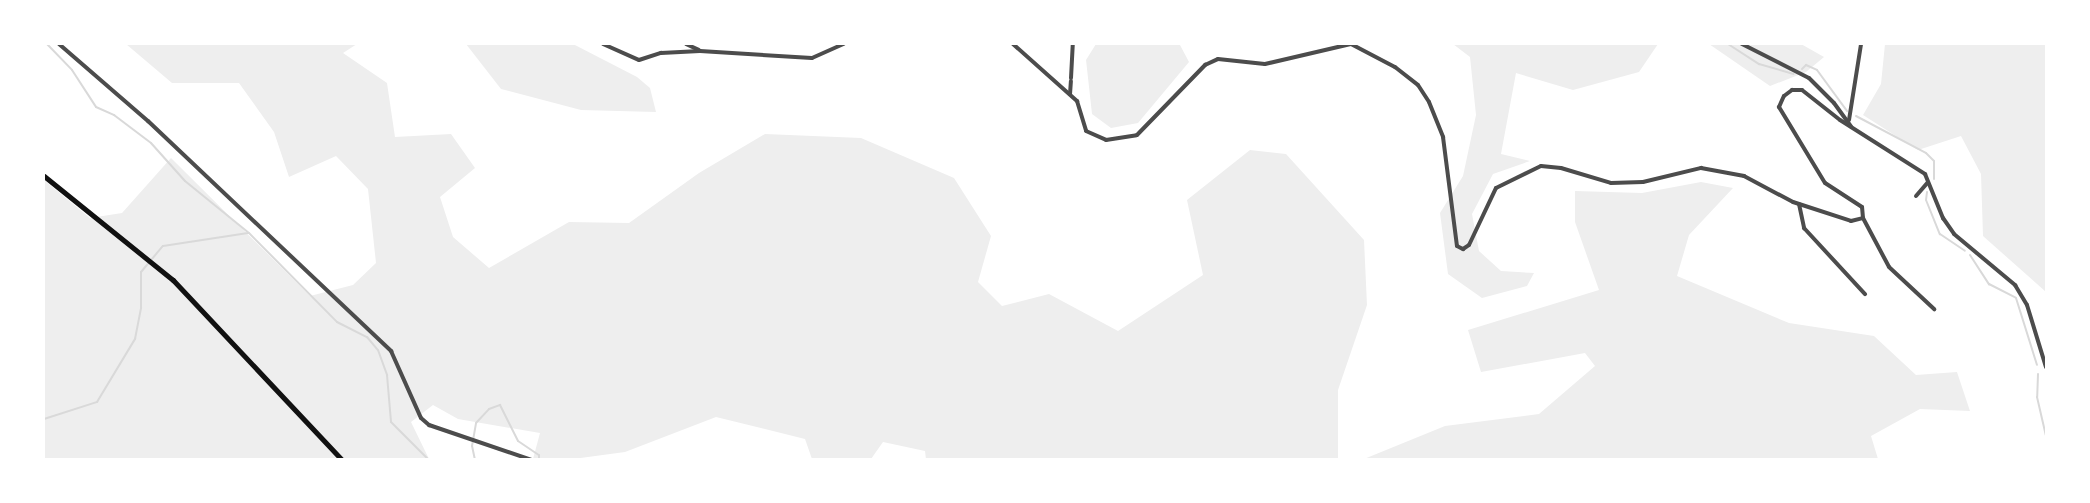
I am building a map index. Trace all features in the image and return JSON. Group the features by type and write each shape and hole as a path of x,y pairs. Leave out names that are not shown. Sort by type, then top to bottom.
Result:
{"main road":[{"path":"44,176 173,280 342,459"}],"street":[{"path":"59,44 148,121 391,351 421,418 429,425 532,459"},
{"path":"603,44 639,60 661,53 700,51 801,58 825,54 844,44"},
{"path":"686,44 700,51"},
{"path":"1013,44 1077,101 1086,131 1096,138 1137,135 1205,65 1218,60 1265,64 1351,44 1395,67 1418,85 1430,102 1443,137 1457,246 1463,249 1469,245 1496,188 1542,166 1561,168 1611,183 1643,182 1701,168 1744,176 1799,204 1851,221 1863,218"},
{"path":"1070,95 1073,44"},
{"path":"1742,44 1809,78 1849,121 1851,127"},
{"path":"1849,121 1861,44"},
{"path":"1934,309 1889,267 1863,218 1862,207 1825,183 1779,107 1784,96 1792,90 1802,90 1851,127 1911,162 1928,182 1943,218 1954,234 2015,285 2027,305 2046,367"},
{"path":"1916,196 1928,182"},
{"path":"1799,204 1804,228 1865,294"}],"shaded area":[{"path":"126,44 357,44 343,53 387,83 395,137 451,134 475,168 440,197 453,237 489,268 569,222 629,223 699,173 765,134 861,138 954,178 991,236 978,282 1002,306 1049,294 1118,331 1203,275 1187,200 1250,150 1286,154 1364,240 1367,305 1338,390 1338,459 926,460 925,451 883,442 871,459 812,459 805,439 716,417 625,452 573,459 533,459 540,433 458,419 433,405 411,422 429,459 44,459 44,180 90,218 122,213 171,158 310,296 353,285 376,263 368,189 336,156 289,177 274,132 239,83 172,83"},
{"path":"466,44 573,44 637,77 650,88 656,112 581,110 501,89"},
{"path":"1096,44 1183,44 1180,45 1189,62 1138,123 1111,128 1092,114 1086,60"},
{"path":"1453,44 1658,44 1639,72 1573,90 1516,73 1501,154 1530,161 1493,174 1472,214 1479,251 1501,271 1534,273 1527,286 1482,298 1448,274 1440,213 1463,176 1476,115 1470,57"},
{"path":"1709,44 1801,44 1824,57 1806,72 1770,86"},
{"path":"1885,44 2046,44 2046,292 1983,236 1981,174 1961,136 1918,150 1863,115 1881,84"},
{"path":"1701,182 1733,188 1689,235 1677,276 1789,323 1874,336 1916,375 1957,372 1970,411 1920,409 1871,436 1878,459 1364,459 1445,426 1539,414 1595,366 1585,353 1481,372 1468,330 1599,290 1575,222 1575,191 1642,193"}],"waterway":[{"path":"47,44 72,70 96,107 114,115 151,143 185,181 249,233 337,322 367,337 378,350 387,375 391,422 429,460"},
{"path":"1728,44 1759,64 1794,74"},
{"path":"1802,69 1806,65 1817,70 1847,111"},
{"path":"1856,116 1926,153 1934,161 1934,179"},
{"path":"1927,192 1926,200 1940,234 1965,251"},
{"path":"44,419 97,402 135,339 141,308 141,272 163,246 248,233"},
{"path":"1970,255 1989,284 2016,298 2037,365"},
{"path":"2038,374 2037,397 2046,435"},
{"path":"475,460 472,446 476,423 489,409 500,405 518,441 539,455 539,460"}]}
